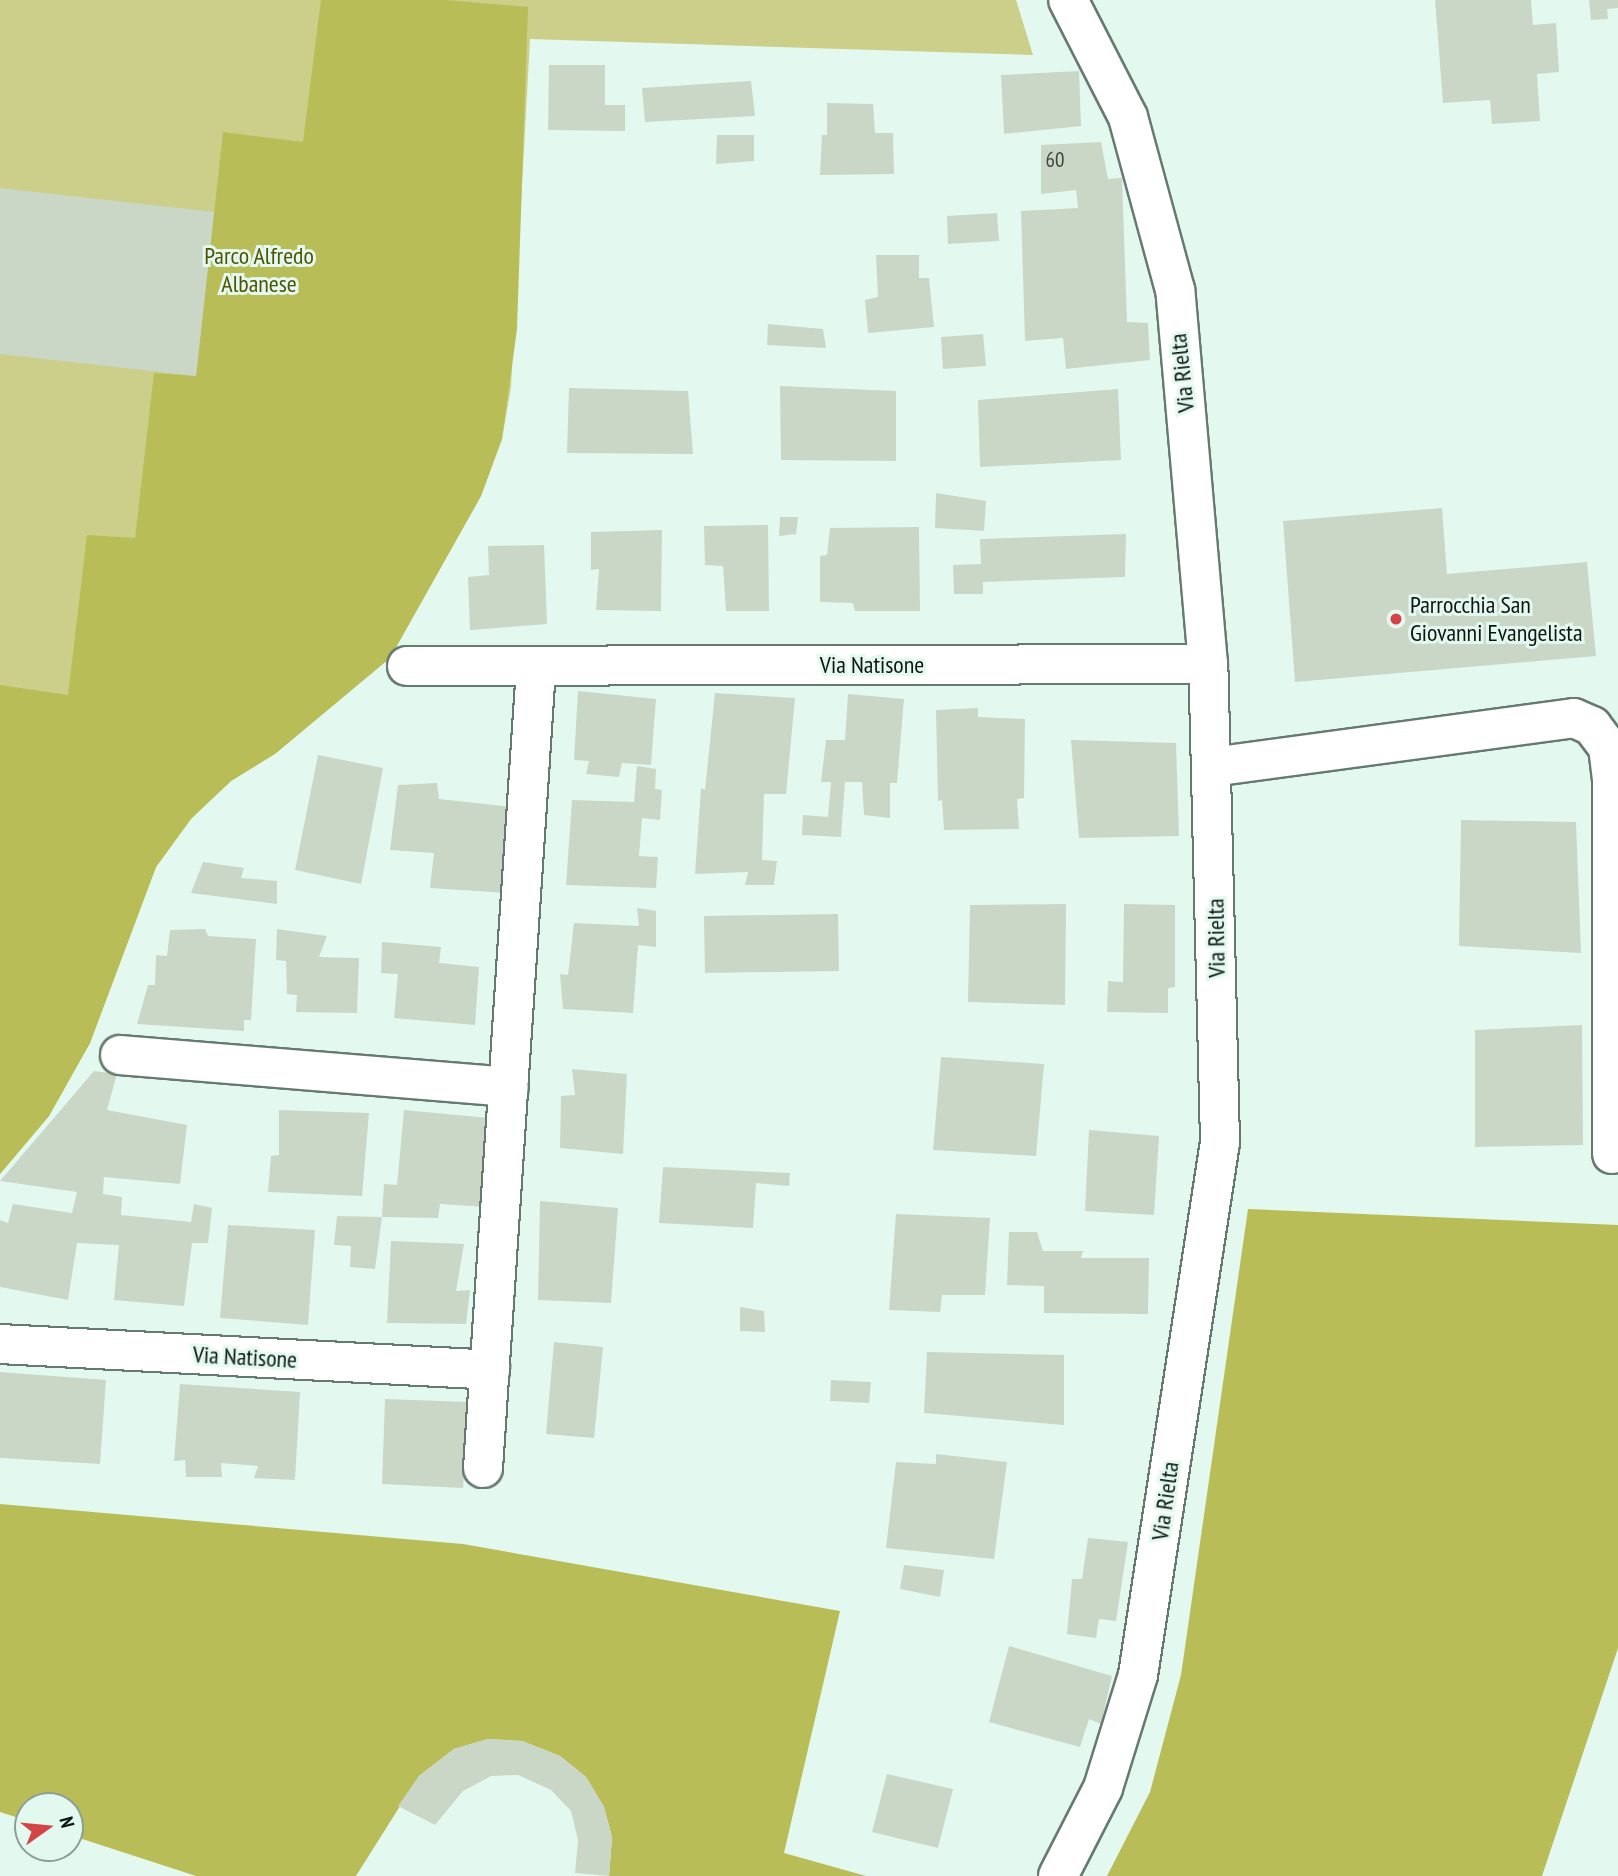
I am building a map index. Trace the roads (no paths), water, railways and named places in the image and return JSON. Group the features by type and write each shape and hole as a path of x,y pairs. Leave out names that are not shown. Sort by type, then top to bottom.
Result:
{"street":[{"name":"Via Rielta","path":"1058,1876 1102,1788 1138,1675 1212,1208 1220,1142 1208,664 1175,290 1128,117 1068,0"},
{"name":"Via Natisone","path":"407,666 1208,664"},
{"path":"484,1468 536,667"},
{"path":"1212,767 1574,718 1592,726 1608,747 1612,780 1612,1154"},
{"path":"120,1055 509,1087"},
{"name":"Via Natisone","path":"0,1344 489,1370"}],"place":[{"name":"Parrocchia San Giovanni Evangelista","path":"1396,619"}],"park label":[{"name":"Parco Alfredo Albanese","path":"259,270"}]}
